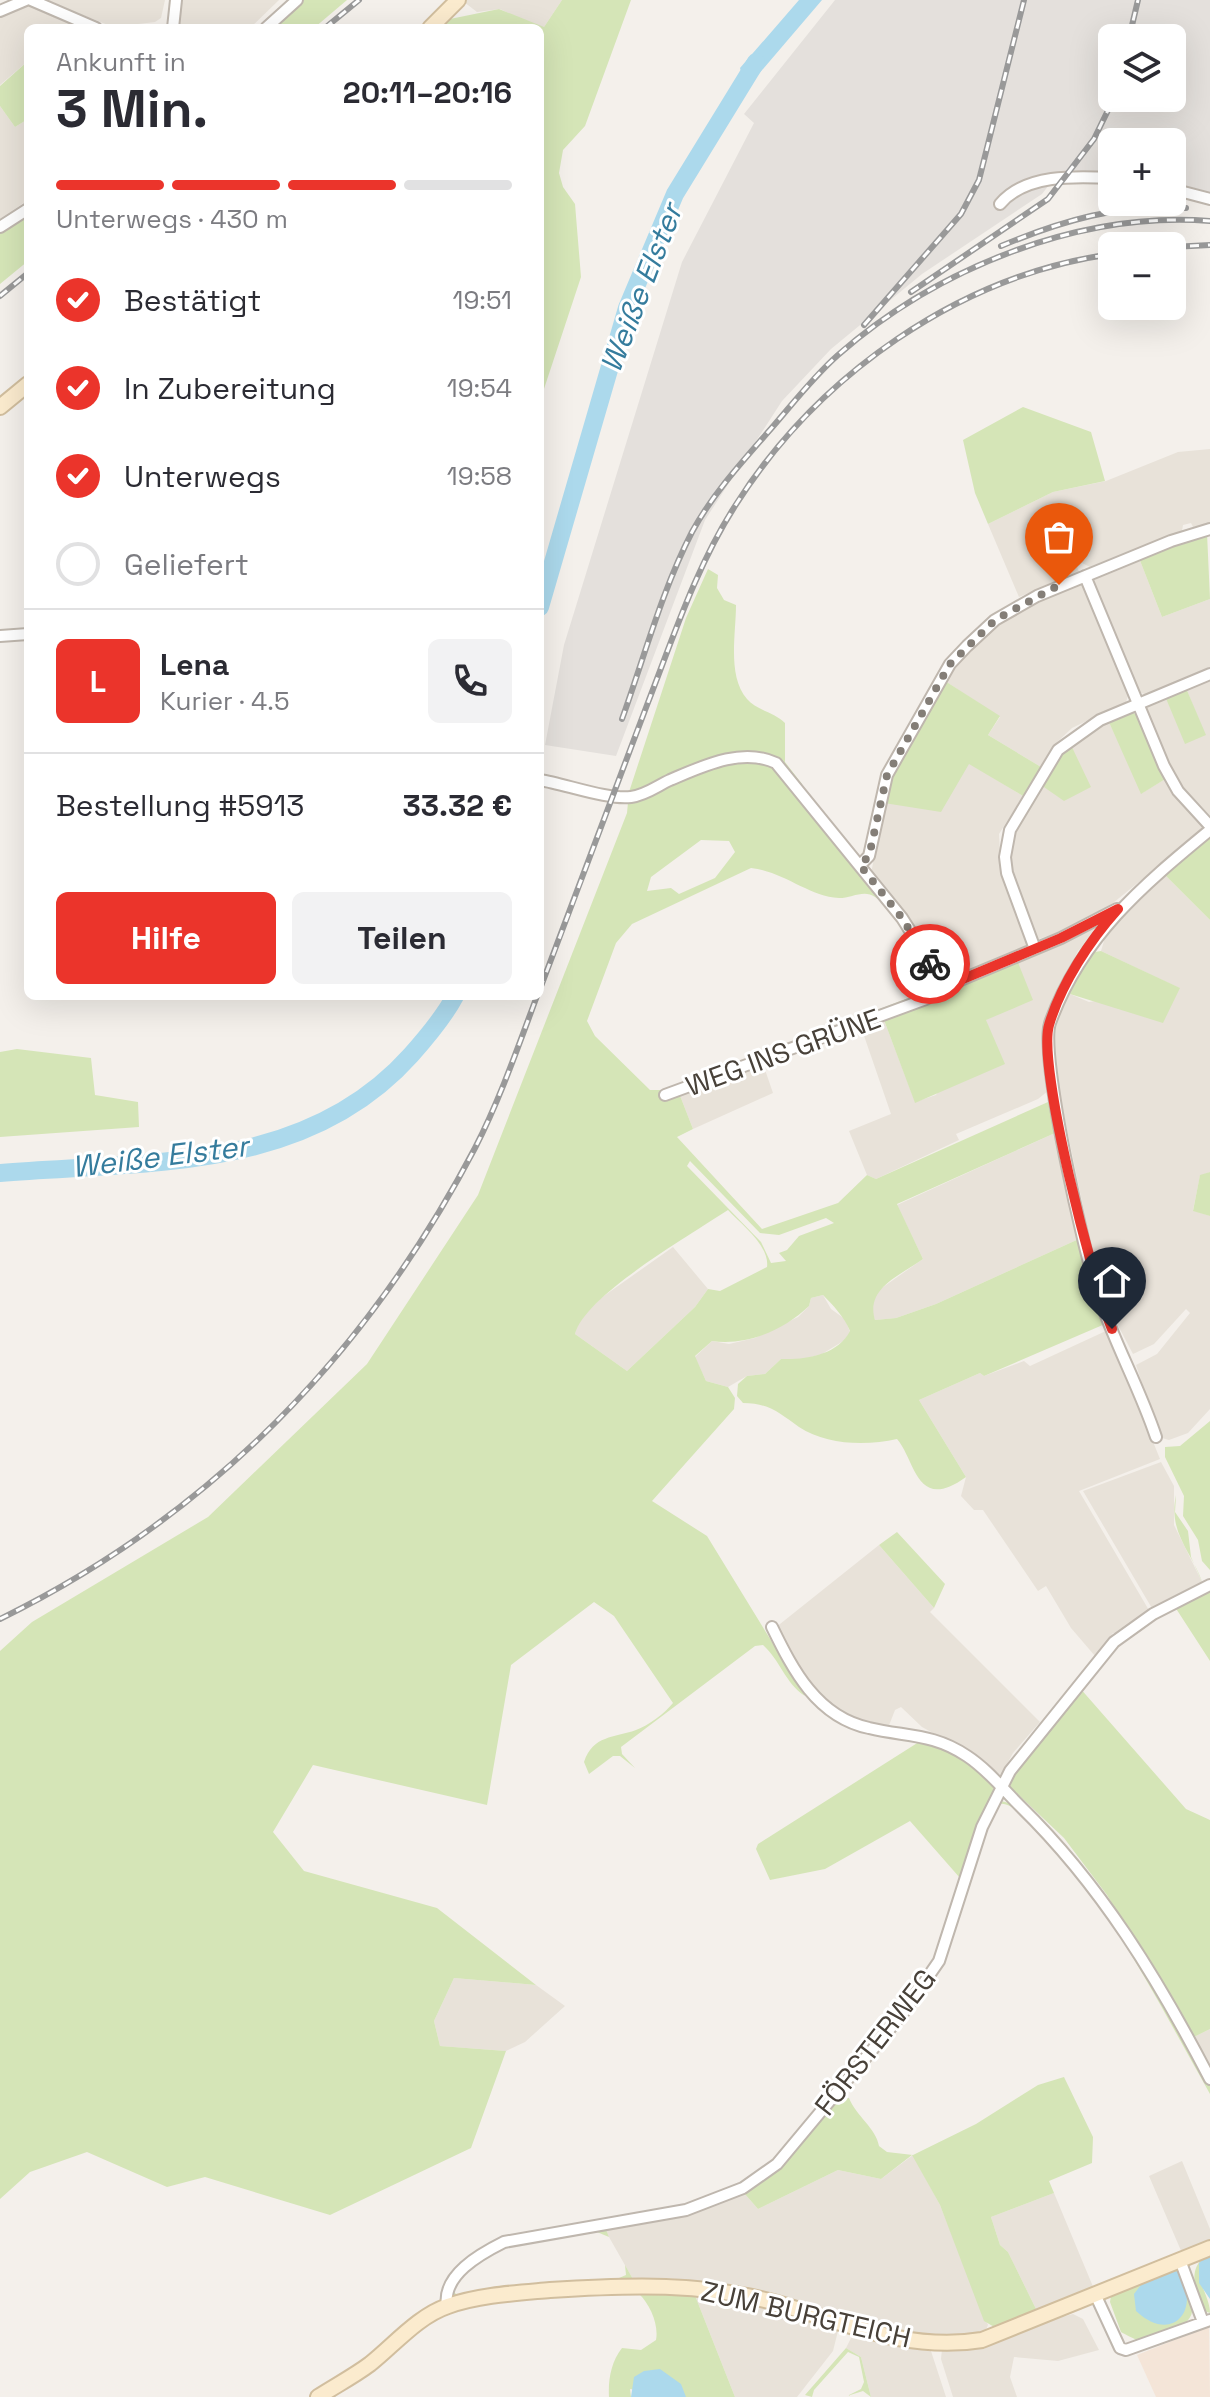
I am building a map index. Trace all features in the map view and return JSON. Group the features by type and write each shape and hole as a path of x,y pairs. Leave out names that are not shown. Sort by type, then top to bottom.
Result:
{"street":[{"path":"0,11 28,0 86,24"},
{"path":"173,24 176,0"},
{"path":"270,24 297,0"},
{"path":"434,24 458,0"},
{"path":"1000,204 1011,191 1023,185 1057,179 1098,178"},
{"path":"1186,193 1210,199"},
{"path":"0,227 24,212"},
{"path":"0,407 24,387"},
{"path":"860,865 869,856 887,775 950,664 995,620 1016,606 1085,576 1171,541 1210,529"},
{"path":"1085,576 1137,704 1178,791 1210,828 1118,909 1089,949 1049,1026 1048,1045 1058,1121 1098,1295 1156,1437"},
{"path":"0,636 24,634"},
{"path":"1035,949 1007,873 1010,830 1058,750 1070,738 1137,704 1210,674"},
{"path":"544,781 627,798 643,795 669,780 728,759 761,756 776,763 789,775 902,918 928,959 939,989"},
{"name":"WEG INS GRÜNE","path":"665,1095 926,999 939,989 1035,949 1118,909"},
{"name":"FÖRSTERWEG","path":"447,2306 445,2295 454,2278 479,2256 504,2242 686,2210 743,2188 777,2164 903,2013 939,1961 982,1827 1001,1786 1114,1642 1153,1614 1210,1585"},
{"path":"772,1627 800,1683 838,1714 867,1728 932,1738 968,1756 1057,1842 1098,1892 1168,2002 1210,2079"},
{"name":"ZUM BURGTEICH","path":"318,2397 447,2306 537,2291 699,2287 778,2303 866,2332 945,2344 982,2340 1210,2248"},
{"path":"1095,2294 1120,2348 1126,2350 1206,2321 1180,2260"}],"shaded area":[{"path":"45,0 165,0 161,18 155,22 105,24"},
{"path":"181,0 279,0 254,24 178,24"},
{"path":"562,0 544,27 544,24 531,24 500,9 477,12 464,2"},
{"path":"835,0 1210,0 1210,193 1186,187 1186,128 1098,128 1098,172 1059,172 1042,194 922,274 831,349 782,401 705,520 616,756 545,745 564,645 682,262 754,123 744,114"},
{"path":"26,4 78,24 24,24 24,64 0,85 0,15"},
{"path":"0,106 15,127 24,121 24,203 0,219"},
{"path":"1210,449 1210,523 1193,527 1191,523 1183,525 1182,531 1090,567 1082,563 1077,567 1079,572 1019,597 988,524 1053,492 1106,481 1178,452"},
{"path":"1139,558 1162,617 1210,599 1210,669 1147,695 1136,691 1093,583 1095,576"},
{"path":"1079,583 1084,586 1128,696 1126,702 1072,728 1053,746 1041,767 988,735 1000,717 945,681 970,647 992,627 1014,612"},
{"path":"1209,678 1210,819 1174,777 1145,712 1146,705 1165,696 1205,735 1186,688"},
{"path":"1108,720 1142,793 1167,778 1204,829 1113,903 1075,926 1039,939 1035,936 1009,861 1014,832 1070,743"},
{"path":"969,763 1023,796 999,834 1001,870 1028,942 1026,948 949,981 941,978 925,942 871,874 884,803"},
{"path":"1164,874 1210,920 1210,1172 1200,1176 1193,1210 1210,1216 1210,1409 1188,1433 1169,1440 1162,1438 1157,1429 1136,1365 1157,1354 1190,1313 1186,1309 1154,1344 1133,1354 1101,1293 1050,1048 1053,1026 1070,994 1089,1002 1179,988 1101,951 1107,931"},
{"path":"1096,922 1100,926 1078,951 1042,1024 1041,1048 1048,1091 1038,1099 956,1134 959,1140 876,1179 867,1175 849,1131 891,1114 861,1027 884,1020 915,1102 936,1095 986,1020 1017,960"},
{"path":"762,1061 773,1093 693,1129 679,1093"},
{"path":"1055,1133 1081,1238 936,1304 896,1318 875,1320 870,1307 876,1292 923,1259 897,1205"},
{"path":"673,1247 708,1289 695,1307 627,1371 575,1334 578,1321 601,1298"},
{"path":"823,1295 831,1309 845,1319 850,1332 845,1340 822,1354 800,1360 781,1359 765,1374 747,1376 728,1387 706,1381 695,1357 712,1341 729,1344 755,1338 798,1317 809,1306 811,1298"},
{"path":"1108,1330 1160,1459 1079,1491 1150,1612 1117,1634 1113,1633 1095,1656 1071,1628 1046,1586 1038,1591 983,1510 974,1510 961,1496 966,1477 919,1400 980,1373 984,1376 1024,1361 1030,1366"},
{"path":"1161,1462 1174,1486 1174,1525 1203,1584 1153,1610 1083,1491"},
{"path":"879,1545 934,1608 930,1612 1040,1722 1013,1753 1001,1775 975,1756 922,1727 901,1707 895,1710 888,1728 849,1719 801,1678 775,1628"},
{"path":"454,1978 536,1985 565,2006 525,2042 506,2051 440,2046 434,2021"},
{"path":"1210,2029 1210,2072 1192,2038"},
{"path":"913,2155 940,2205 988,2325 985,2332 969,2339 903,2332 849,2321 786,2300 785,2296 736,2286 668,2278 634,2281 605,2230 686,2213 744,2193 758,2209 838,2170 881,2179"},
{"path":"1182,2161 1210,2229 1210,2242 1182,2253 1149,2176"},
{"path":"1054,2193 1094,2289 1037,2311 1008,2252 1000,2245 991,2217"},
{"path":"694,2293 739,2299 838,2331 833,2351 797,2397 735,2397"},
{"path":"1073,2314 1083,2319 1099,2350 1058,2361 1014,2357 1010,2377 1017,2397 953,2397 941,2359 942,2349"},
{"path":"1209,2326 1210,2397 1156,2397 1137,2355"},
{"path":"853,2334 930,2348 946,2397 871,2397 861,2357 846,2348"}],"green space":[{"path":"304,0 347,0 319,24 277,24"},
{"path":"562,0 631,0 585,126 563,150 559,173 563,187 575,204 581,277 544,389 544,27"},
{"path":"499,9 536,24 445,24 450,19"},
{"path":"24,65 24,121 15,127 0,106 0,86"},
{"path":"24,217 24,264 0,284 0,232"},
{"path":"1023,407 1091,432 1105,481 1053,492 988,524 975,493 963,440"},
{"path":"1207,533 1210,599 1162,617 1139,558"},
{"path":"708,569 718,575 717,588 724,600 736,605 734,654 741,690 751,703 785,723 785,762 802,784 806,801 891,912 871,895 828,896 751,868 632,924 616,943 587,1021 595,1036 650,1090 668,1090 924,992 925,970 905,930 918,947 933,987 922,997 679,1093 693,1129 677,1137 762,1229 838,1203 867,1175 876,1179 1048,1102 1055,1133 897,1204 923,1259 880,1291 873,1309 875,1320 896,1318 936,1304 1081,1238 1093,1298 1105,1324 919,1400 966,1477 949,1487 937,1489 927,1487 920,1480 897,1439 872,1443 834,1441 810,1433 773,1410 743,1403 737,1396 738,1384 747,1376 765,1374 781,1359 829,1351 845,1339 850,1331 848,1326 823,1295 811,1298 809,1306 777,1329 738,1341 712,1341 695,1356 706,1381 728,1387 735,1398 734,1409 652,1501 707,1536 805,1696 792,1685 763,1645 755,1646 621,1747 622,1754 635,1768 620,1756 613,1756 589,1774 584,1762 593,1747 605,1739 646,1726 673,1703 614,1616 594,1602 511,1665 487,1805 313,1765 273,1832 304,1871 437,1908 536,1985 454,1978 434,2021 440,2046 506,2051 471,2148 330,2215 205,2177 167,2187 87,2152 30,2172 0,2199 0,1651 32,1622 208,1517 367,1364 478,1195 627,813 629,792 686,618","holes":["701,840 729,841 735,852 715,878 679,894 671,888 647,891 651,877","690,1161 760,1233 779,1235 826,1218 834,1223 799,1236 787,1250 779,1253 786,1261 771,1263 761,1242 687,1166","728,1210 759,1243 767,1259 767,1267 720,1291 708,1289 695,1307 627,1371 575,1334 583,1318 598,1302 666,1249"]},
{"path":"945,681 1000,716 988,735 1041,767 1023,796 969,764 941,812 884,803 891,770"},
{"path":"1186,688 1206,735 1185,744 1165,696"},
{"path":"1130,711 1137,715 1167,778 1141,794 1108,720"},
{"path":"1070,743 1091,787 1064,801 1041,785"},
{"path":"1210,834 1210,920 1164,874"},
{"path":"1101,951 1180,988 1163,1023 1070,994 1089,953"},
{"path":"1017,960 1033,1000 986,1020 1005,1064 915,1103 884,1020"},
{"path":"17,1049 91,1058 95,1095 138,1102 139,1127 0,1137 0,1052"},
{"path":"1210,1172 1210,1216 1193,1211 1200,1175"},
{"path":"1210,1421 1210,1570 1202,1561 1198,1540 1183,1516 1184,1496 1165,1457 1165,1447 1180,1446"},
{"path":"1176,1495 1175,1512 1188,1531 1195,1565 1182,1541 1175,1520 1174,1508"},
{"path":"897,1532 945,1584 934,1608 879,1545"},
{"path":"1210,1588 1210,1661 1175,1607"},
{"path":"1079,1687 1186,1809 1210,1820 1210,2029 1192,2038 1107,1895 1064,1838 1008,1785 1021,1761"},
{"path":"922,1740 965,1758 994,1786 992,1799 960,1878 910,1821 825,1869 770,1880 756,1849 758,1844"},
{"path":"998,1801 1017,1809 1060,1852 1109,1915 1210,2086 1210,2094 1130,1953 1085,1886 1016,1810 998,1804 991,1813"},
{"path":"1064,2077 1093,2137 1092,2163 1049,2181 1054,2193 991,2217 1000,2245 1008,2252 1037,2311 996,2328 984,2321 940,2205 912,2155 881,2179 838,2170 758,2209 744,2193 686,2213 606,2230 609,2237 597,2232 516,2244 481,2260 453,2291 457,2295 537,2283 619,2278 626,2275 625,2265 634,2281 525,2288 458,2299 450,2295 466,2270 506,2243 607,2228 686,2211 743,2191 779,2164 840,2097 849,2098 874,2133 879,2146 887,2152 913,2155 976,2124 1038,2085"},
{"path":"1205,2256 1199,2270 1210,2313 1204,2311 1194,2275"},
{"path":"1172,2266 1180,2269 1188,2290 1192,2307 1190,2318 1169,2333 1152,2339 1137,2340 1121,2332 1110,2302 1111,2296"},
{"path":"641,2290 694,2293 735,2397 686,2397 630,2389 631,2397 609,2397 611,2371 622,2348 641,2350 656,2340 655,2321 639,2294"},
{"path":"846,2348 861,2357 871,2397 863,2391 847,2396 861,2389 864,2382 859,2357 848,2352 814,2390 812,2397 805,2395"}],"water":[{"path":"799,0 822,0 757,76 744,81 740,68"},
{"path":"1210,2253 1210,2299 1199,2283 1199,2263"},
{"path":"1171,2270 1179,2272 1185,2287 1185,2311 1171,2324 1161,2324 1136,2311 1134,2294 1143,2282"},
{"path":"660,2369 681,2384 686,2397 631,2397 634,2377 644,2371"}],"waterway":[{"name":"Weiße Elster","path":"544,593 627,308 675,194 756,62"},
{"name":"Weiße Elster","path":"0,1173 166,1162 220,1154 273,1141 323,1122 369,1093 411,1055 452,1000"}],"railway":[{"path":"330,24 359,0"},
{"path":"864,325 961,214 979,180 1024,0"},
{"path":"1132,24 1138,0"},
{"path":"911,292 1048,199 1094,139 1107,112"},
{"path":"1001,246 1098,215"},
{"path":"622,719 672,577 700,518 738,467 838,355 919,296 1011,252 1060,236 1110,226 1160,220 1210,221"},
{"path":"1186,246 1210,245"},
{"path":"544,978 697,578 721,529 768,459 807,415 850,375 897,339 947,309 1000,284 1055,266 1098,257"},
{"path":"0,296 24,276"},
{"path":"0,1619 76,1578 148,1531 214,1479 276,1422 333,1360 385,1294 432,1223 475,1148 501,1092 536,1000"}],"way so far":[{"path":"930,964 902,918 860,865 869,856 887,775 950,664 995,620 1059,585"}],"route":[{"path":"930,964 939,989 1061,938 1110,910 1118,909 1081,961 1049,1026 1048,1045 1058,1121 1082,1228 1098,1295 1112,1329"}]}
